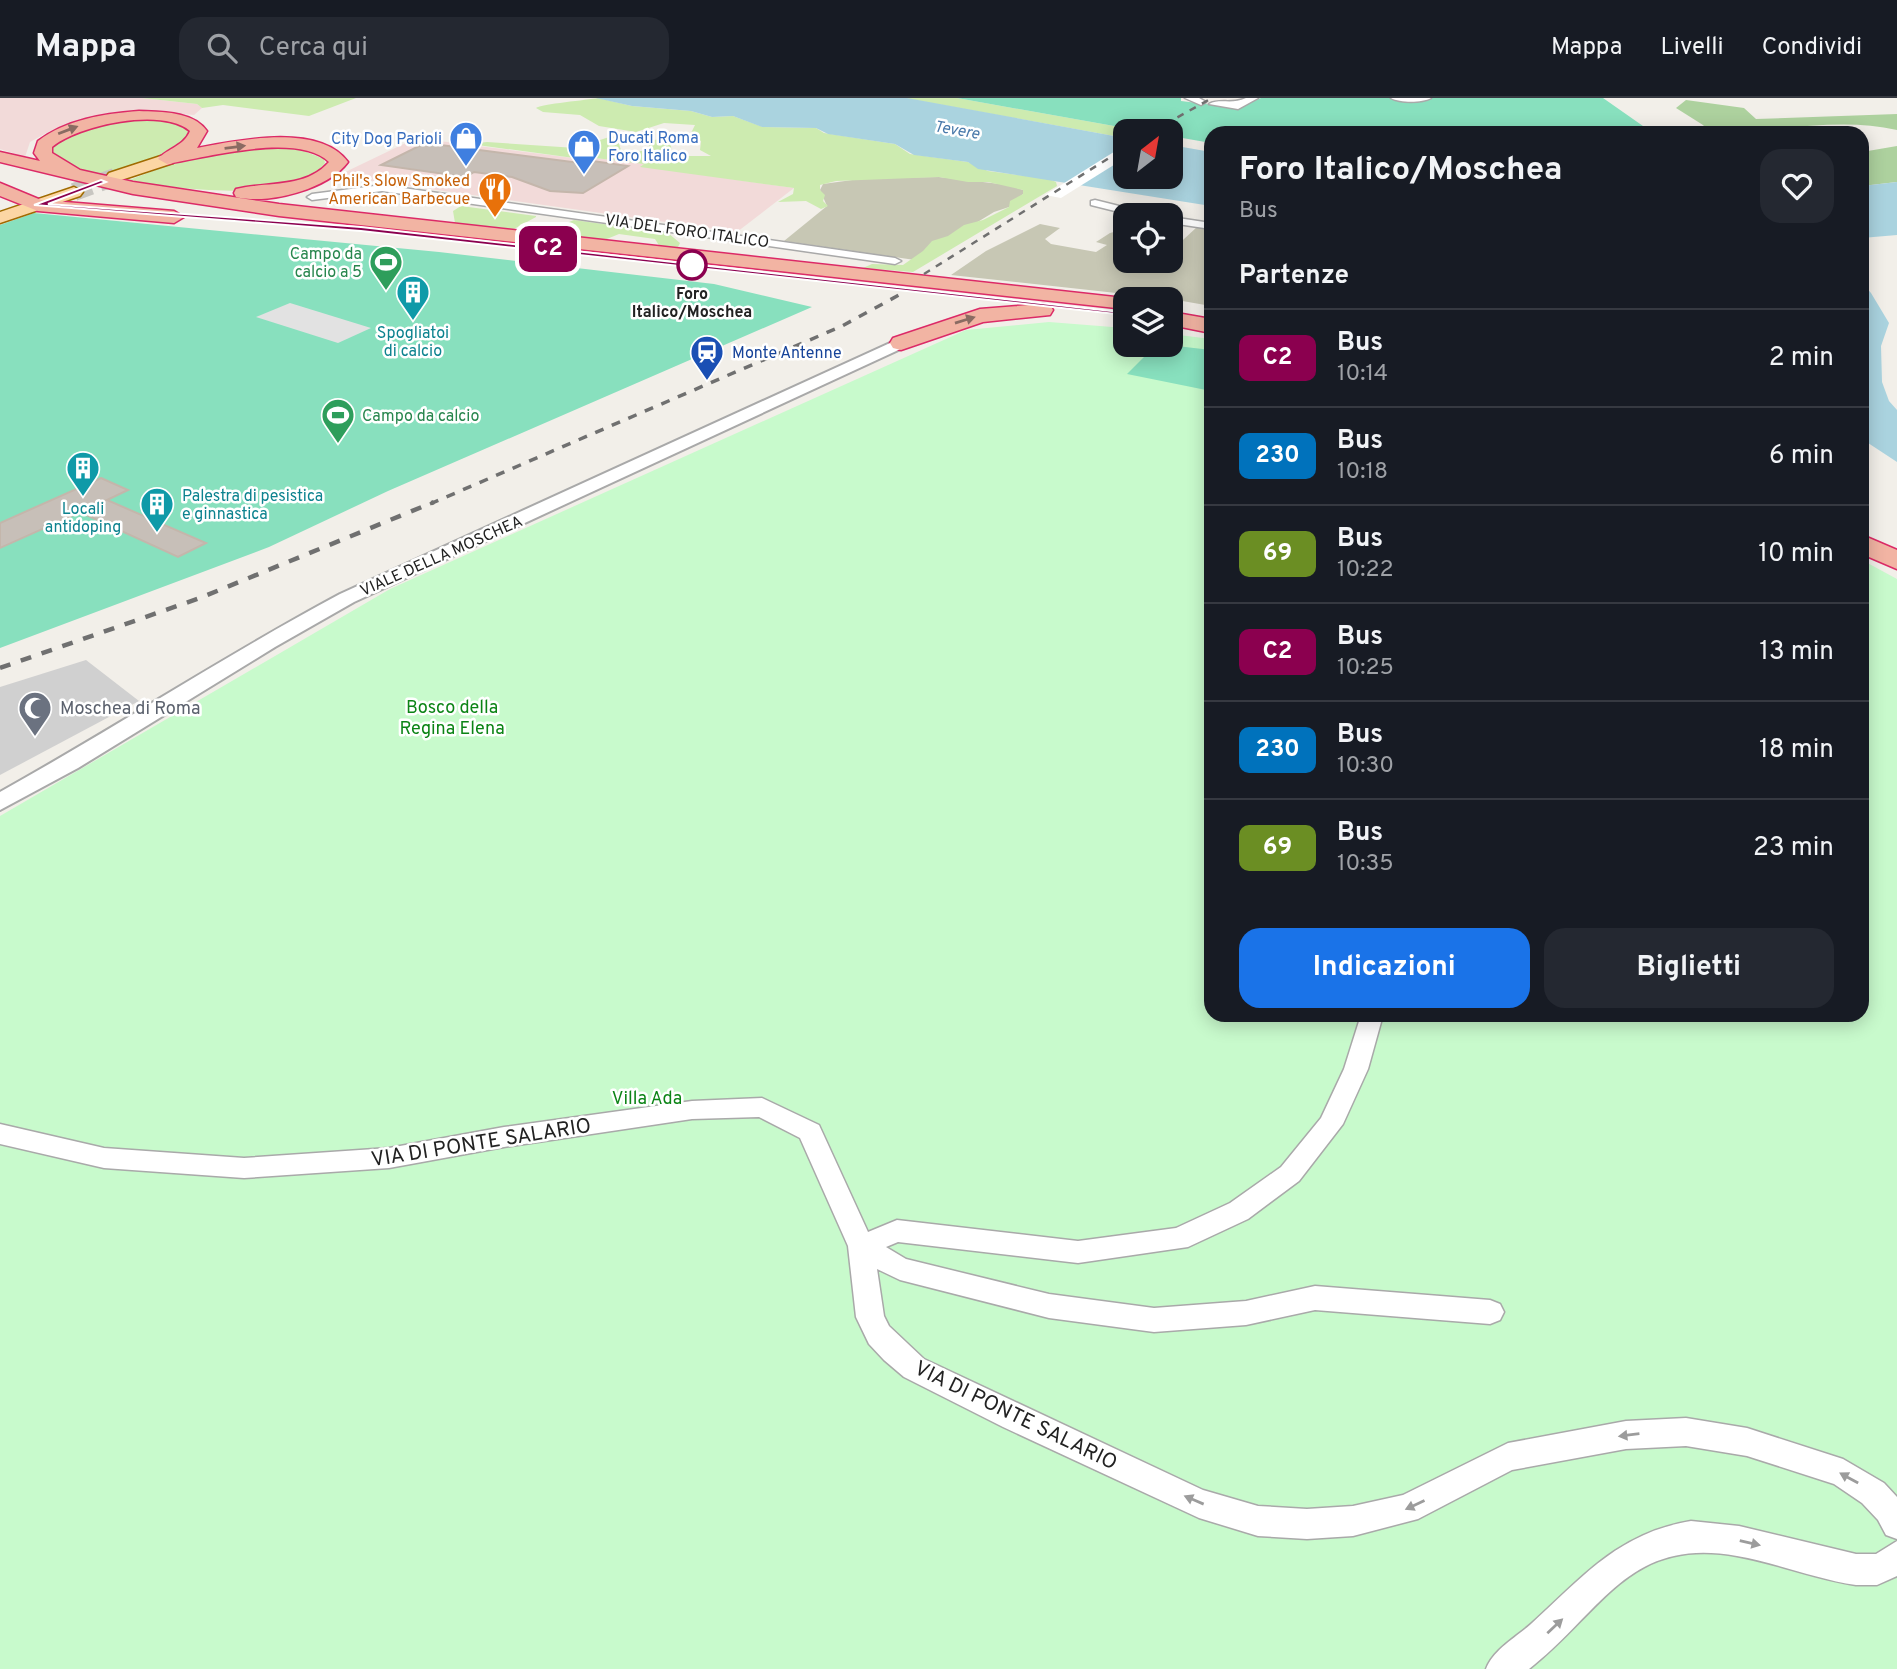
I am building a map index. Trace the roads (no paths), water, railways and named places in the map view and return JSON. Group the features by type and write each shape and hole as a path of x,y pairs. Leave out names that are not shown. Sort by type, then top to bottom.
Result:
{"highway":[{"path":"91,179 49,161 43,153 44,145 60,132 105,120 159,117 194,125 199,131 198,136 183,151 167,159"},
{"path":"145,190 214,194 261,191 311,181 328,174 339,162 326,150 284,144 238,147 167,159"},
{"name":"VIA DEL FORO ITALICO","path":"0,157 145,190 279,211 767,264 1113,308"},
{"name":"VIA DEL FORO ITALICO","path":"0,167 180,204 361,229 931,301 1113,309"},
{"path":"0,189 38,205 199,219"},
{"path":"507,236 552,223 559,219 560,212"},
{"path":"222,220 361,229"},
{"path":"669,227 702,252 767,264"},
{"path":"702,252 714,241 731,236"},
{"path":"901,343 931,323 931,301"},
{"path":"901,343 988,314 1113,309"},
{"path":"1183,311 1204,315"},
{"path":"1183,321 1204,325"},
{"path":"1869,529 1897,543"},
{"path":"1869,547 1897,561"}],"main road":[{"path":"116,177 167,159"},
{"path":"0,218 74,192"}],"street":[{"path":"1190,98 1201,102"},
{"path":"1214,104 1238,106 1253,98"},
{"path":"1396,98 1426,98"},
{"name":"VIA DEL FORO ITALICO","path":"312,197 382,188 895,261"},
{"path":"1095,203 1113,208"},
{"path":"1183,222 1204,225"},
{"name":"VIALE DELLA MOSCHEA","path":"0,803 59,770 255,649 347,598 901,343"},
{"path":"861,1246 897,1231 1078,1252 1179,1239 1238,1211 1290,1174 1331,1124 1356,1069 1370,1022"},
{"name":"VIA DI PONTE SALARIO","path":"0,1134 104,1158 244,1168 389,1158 503,1137 692,1110 762,1107 810,1132 861,1246 870,1317 879,1335 914,1368 1025,1423 1199,1503 1258,1521 1307,1524 1353,1521 1407,1509 1508,1457 1626,1435 1686,1432 1747,1442 1843,1473 1873,1493 1889,1510 1897,1524"},
{"path":"861,1246 900,1269 1049,1306 1154,1320 1246,1313 1315,1298 1490,1312"},
{"path":"1502,1669 1524,1655 1612,1571 1657,1542 1688,1536 1722,1537 1833,1565 1871,1571 1891,1563 1897,1556"}],"water":[{"name":"Tevere","path":"596,98 907,98 1113,136 1113,189 1183,189 1183,147 1204,151 1204,205 978,169 968,162 914,155 895,144 828,134 816,128 762,127 733,116 712,117 691,111 632,106"},
{"path":"1897,182 1897,235 1869,237 1869,185"},
{"path":"1869,291 1889,323 1881,346 1882,382 1889,401 1897,410 1897,462 1869,444"}],"tunnel":[{"path":"74,192 115,177"}],"railway":[{"path":"1174,119 1212,98"},
{"path":"924,274 1113,156"},
{"path":"430,504 842,326 899,295"},
{"path":"0,668 200,598 434,502"}],"place":[{"name":"City Dog Parioli","path":"466,168"},
{"name":"Ducati Roma Foro Italico","path":"584,176"},
{"name":"Phil's Slow Smoked American Barbecue","path":"495,219"},
{"name":"Foro Italico/Moschea","path":"692,265"},
{"name":"Campo da calcio a 5","path":"386,292"},
{"name":"Spogliatoi di calcio","path":"413,322"},
{"name":"Monte Antenne","path":"707,382"},
{"name":"Campo da calcio","path":"338,445"},
{"name":"Locali antidoping","path":"83,498"},
{"name":"Palestra di pesistica e ginnastica","path":"157,534"},
{"name":"Moschea di Roma","path":"35,738"}],"park label":[{"name":"Bosco della Regina Elena","path":"452,717"},
{"name":"Villa Ada","path":"647,1098"}]}
